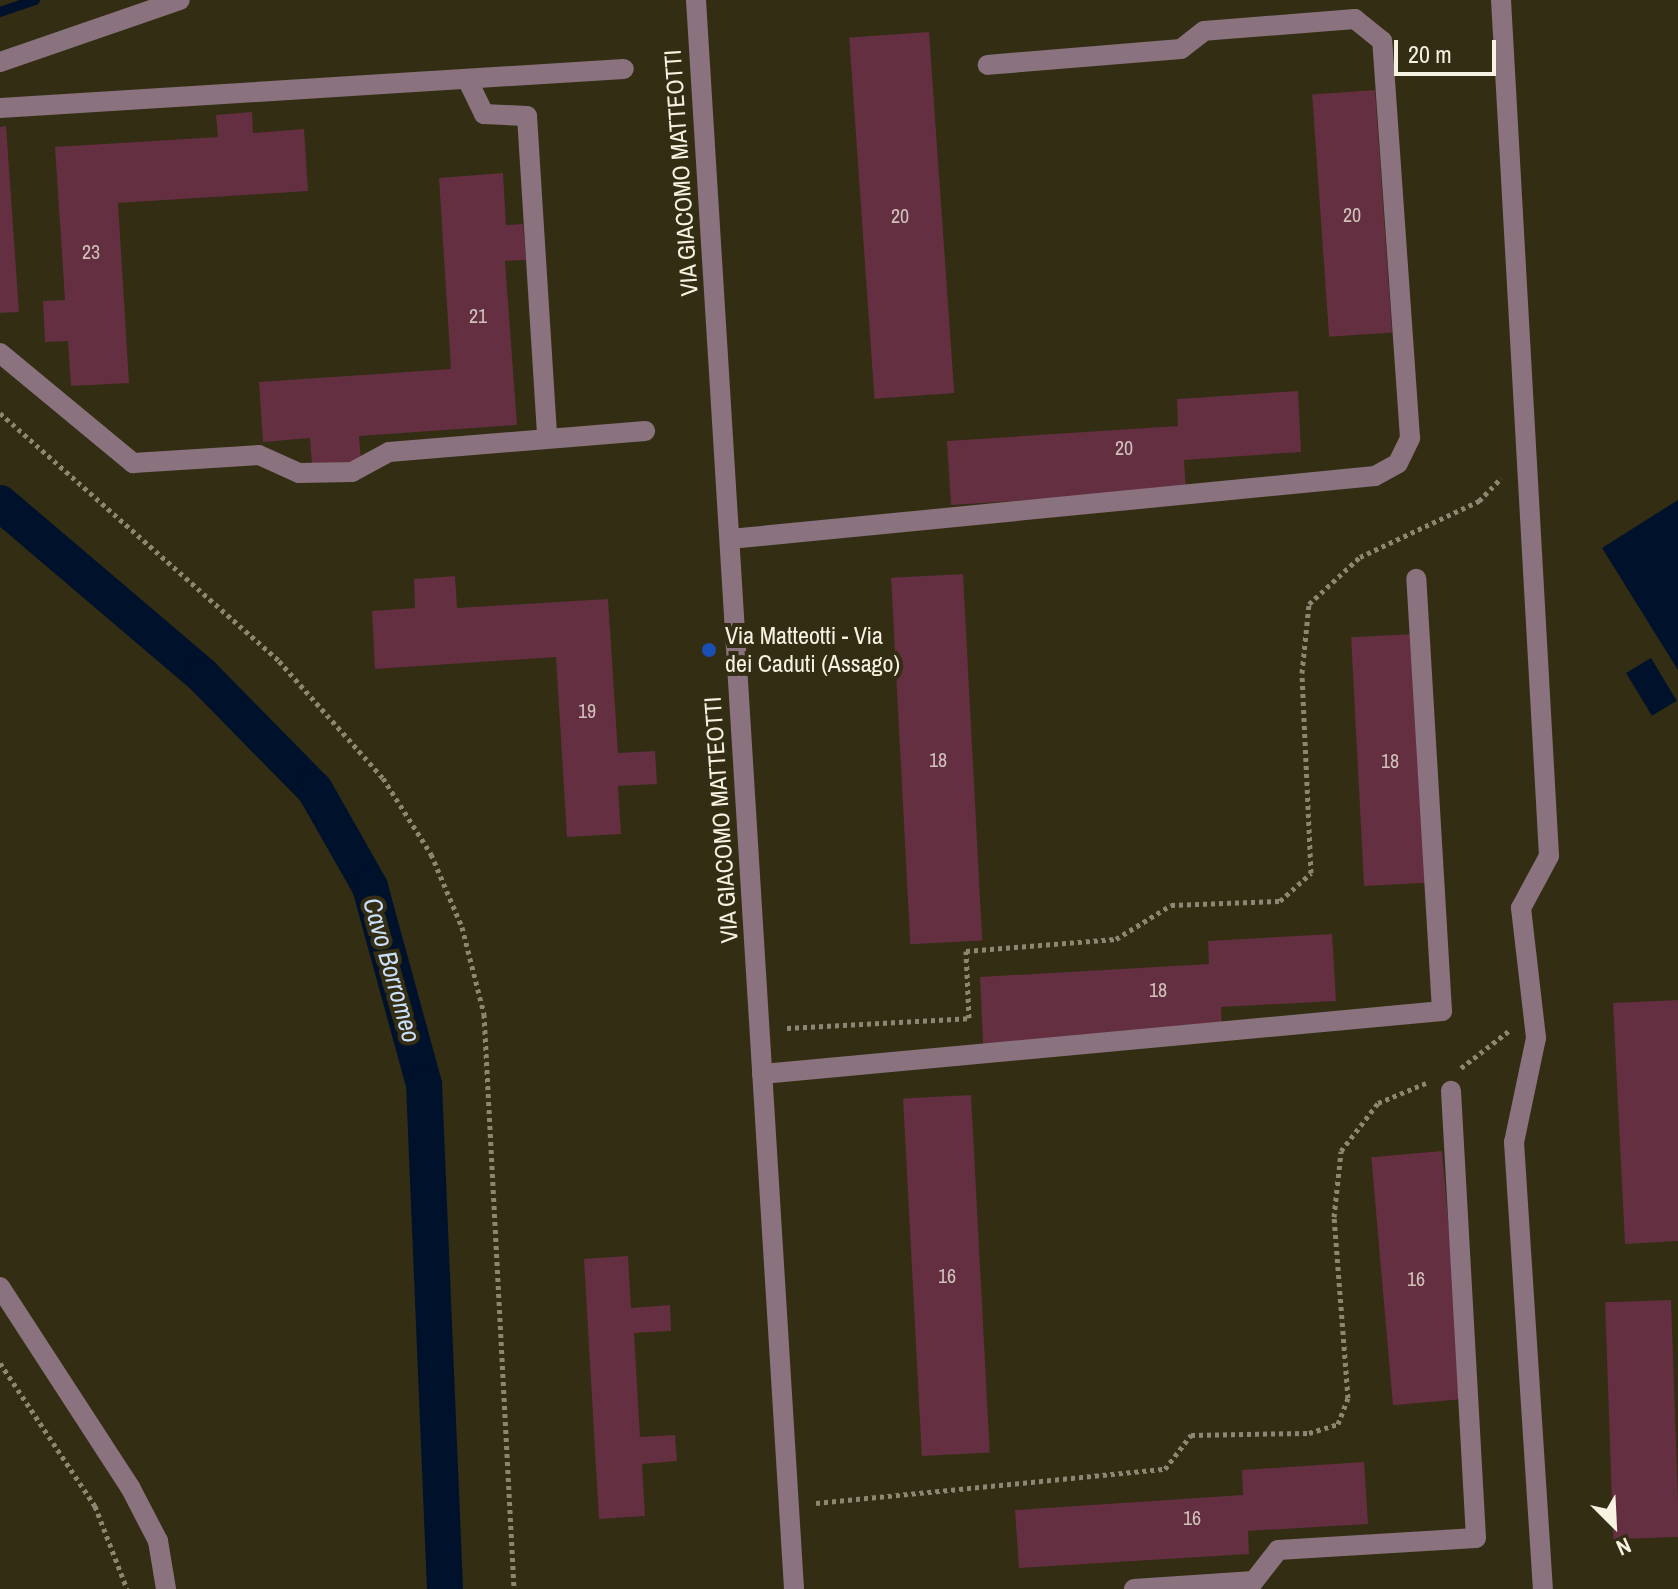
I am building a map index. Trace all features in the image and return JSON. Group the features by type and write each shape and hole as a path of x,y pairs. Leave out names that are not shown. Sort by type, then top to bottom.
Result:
{"street":[{"path":"0,62 180,0"},
{"name":"VIA GIACOMO MATTEOTTI","path":"696,0 794,1589"},
{"path":"1501,0 1549,856 1521,908 1536,1038 1514,1142 1543,1589"},
{"path":"730,539 1375,476 1398,463 1410,438 1382,41 1355,19 1204,31 1181,49 988,65"},
{"path":"0,108 624,69"},
{"path":"467,79 484,114 527,116 547,438"},
{"path":"0,353 133,463 259,455 299,473 352,472 389,452 645,431"},
{"path":"762,1074 1442,1011 1416,579"},
{"path":"1134,1589 1254,1581 1278,1550 1476,1538 1449,1083"},
{"path":"0,1287 130,1487 158,1541 166,1589"}],"path":[{"path":"0,413 312,695 383,778 431,854 462,927 484,1014 514,1589"},
{"path":"761,1029 969,1018 966,951 1116,939 1171,905 1280,901 1311,873 1302,673 1309,604 1360,557 1479,501 1527,452"},
{"path":"1449,1083 1510,1030 1531,995"},
{"path":"788,1505 1165,1469 1191,1435 1309,1433 1338,1424 1348,1398 1334,1217 1341,1151 1378,1103 1433,1080"},
{"path":"0,1363 95,1506 127,1589"}],"water":[{"path":"1678,500 1678,670 1602,548"},
{"path":"1651,658 1677,701 1652,716 1626,673"}],"building":[{"path":"929,32 954,393 874,399 849,38"},
{"path":"1375,90 1392,332 1329,337 1312,94"},
{"path":"252,112 253,133 304,129 308,191 118,203 129,383 71,386 68,341 45,342 43,301 65,300 55,147 218,137 216,115"},
{"path":"6,126 19,312 0,313 0,127"},
{"path":"503,173 506,225 523,224 526,260 505,261 517,425 359,436 361,461 312,464 310,438 263,442 259,382 451,369 439,178"},
{"path":"1298,391 1301,452 1184,460 1186,490 951,505 947,441 1178,426 1177,399"},
{"path":"963,574 982,940 910,944 891,578"},
{"path":"455,576 457,608 608,599 618,753 655,751 657,784 618,786 621,834 567,837 556,657 375,669 372,611 415,608 414,579"},
{"path":"1414,634 1427,883 1364,886 1351,637"},
{"path":"1332,934 1336,1001 1221,1007 1222,1031 983,1044 980,977 1209,964 1208,941"},
{"path":"1678,1000 1678,1241 1625,1244 1613,1003"},
{"path":"971,1095 990,1453 922,1456 903,1099"},
{"path":"1442,1151 1464,1399 1393,1405 1371,1157"},
{"path":"628,1256 631,1308 670,1305 671,1331 634,1333 640,1437 675,1435 677,1461 642,1464 645,1516 599,1519 584,1259"},
{"path":"1671,1300 1678,1537 1613,1539 1605,1302"},
{"path":"1364,1462 1368,1524 1248,1531 1249,1554 1019,1568 1015,1510 1243,1495 1242,1470"}],"waterway":[{"path":"0,12 35,0"},
{"name":"Cavo Borromeo","path":"0,503 202,675 315,790 370,887 424,1084 445,1589"}],"place":[{"name":"Via Matteotti - Via dei Caduti (Assago)","path":"709,650"}]}
